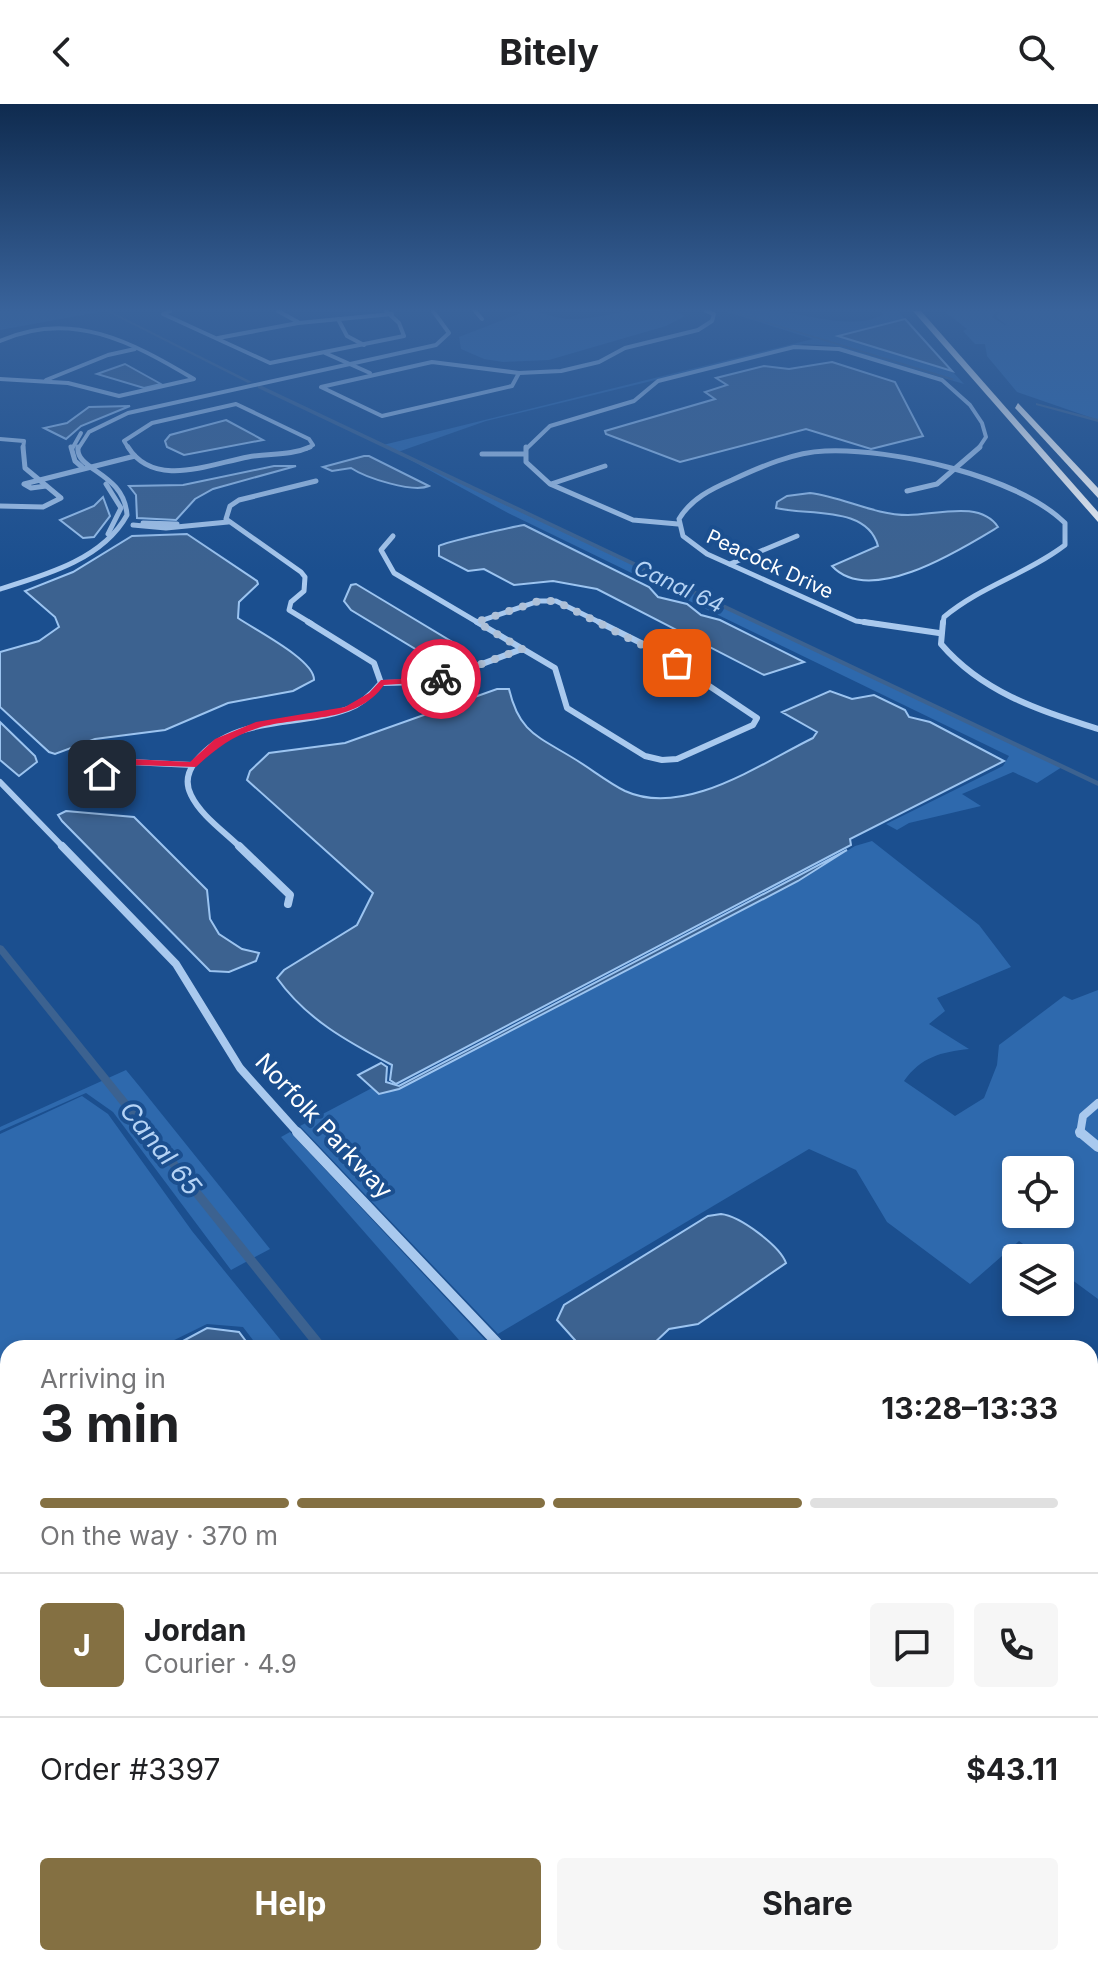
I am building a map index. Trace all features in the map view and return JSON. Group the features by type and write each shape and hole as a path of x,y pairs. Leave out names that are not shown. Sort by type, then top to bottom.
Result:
{"highway":[{"path":"993,398 1098,519"},
{"path":"1011,398 1098,495"}],"street":[{"path":"0,587 70,564 103,545 128,507 125,497 71,454 74,439 116,415 176,398"},
{"path":"337,398 371,414 393,416 459,398"},
{"path":"524,454 533,437 550,426 638,398"},
{"path":"907,491 932,487 981,447 986,431 962,398"},
{"path":"41,482 137,458 155,469 176,472 235,458 302,451 313,443 236,404 142,428 124,441 137,458"},
{"path":"0,439 24,441 22,459 41,482 58,495 58,502 43,507 0,506"},
{"name":"Peacock Drive","path":"812,452 848,452 955,470 1016,488 1042,502 1065,525 1068,540 1048,558 958,603 944,617 939,633 856,621 696,549 685,540 678,524 687,506 699,498 761,467 812,452"},
{"path":"482,454 524,454"},
{"path":"524,454 533,472 550,484 633,520 678,524"},
{"path":"550,484 605,466"},
{"path":"228,522 226,514 239,500 316,481"},
{"path":"118,525 184,526 228,522 301,572 305,577 304,591 291,602 289,610 374,663 381,683"},
{"path":"393,536 381,550 394,573 522,649 555,668 567,708 645,756 677,759 753,725 757,718 657,651 556,601 539,601 477,622"},
{"path":"730,565 797,536"},
{"path":"939,633 941,644 954,663 986,686 1098,729"},
{"path":"381,683 434,682 522,649"},
{"path":"288,904 290,895 189,795 186,779 192,765 205,749 234,733 281,720 347,709 372,695 381,683"},
{"path":"102,774 130,762 192,765"},
{"name":"Norfolk Parkway","path":"0,782 176,964 194,986 235,1064 250,1082 494,1340"},
{"path":"1098,1103 1086,1112 1079,1124 1080,1135 1098,1147"}],"shaded area":[{"path":"582,398 486,421 398,452 1062,767 1037,783 1013,772 962,794 981,806 909,823 897,830 886,824 1003,766 1009,756 508,513 383,445"},
{"path":"903,398 923,436 871,449 806,429 680,462 605,431 715,399"},
{"path":"1034,398 1098,398 1098,420"},
{"path":"130,406 81,426 66,439 44,428 67,423 89,407"},
{"path":"226,420 263,440 184,455 167,447 165,441 170,435"},
{"path":"364,456 429,486 412,488 378,480 351,468 332,471 323,467"},
{"path":"274,466 296,466 213,489 195,499 176,520 137,518 136,495 129,486 183,485"},
{"path":"810,493 895,514 969,511 990,519 998,527 939,560 891,578 869,580 848,577 832,566 878,546 872,533 849,518 776,508 777,502 787,496"},
{"path":"103,497 110,516 94,537 83,538 60,520 94,506"},
{"path":"524,525 649,587 658,597 687,604 701,615 720,620 804,662 764,675 597,589 553,581 514,585 484,569 468,571 439,556 439,546 444,544"},
{"path":"187,534 257,581 258,584 239,602 238,618 295,655 312,672 314,680 293,691 228,703 165,730 95,739 55,754 49,752 0,707 0,652 39,641 59,627 55,617 25,591 73,572 132,536"},
{"path":"356,584 455,645 432,654 422,653 351,610 344,601 351,585"},
{"path":"497,689 509,689 518,715 540,738 625,791 648,798 672,798 721,784 813,738 817,732 782,712 830,691 852,699 874,695 905,710 909,717 930,722 1004,761 850,839 851,845 396,1084 390,1080 392,1065 344,1038 315,1017 288,993 277,978 284,970 357,925 373,893 247,780 250,771 269,753 345,743"},
{"path":"0,722 35,756 37,762 19,776 0,760"},
{"path":"66,811 134,817 207,890 210,919 219,934 242,949 259,953 256,961 229,972 210,971 62,821 58,815"},
{"path":"872,841 979,925 1011,967 937,998 945,1011 929,1024 969,1049 932,1057 917,1066 904,1081 955,1116 984,1098 997,1065 999,1045 1064,996 1072,1000 1098,990 1098,1299 1074,1281 1074,1244 1023,1244 1019,1241 1002,1244 1002,1256 970,1284 887,1222 856,1170 809,1149 498,1334 300,1126 372,1088 379,1094 399,1089 798,881 855,846"},
{"path":"847,850 798,881 399,1089 379,1094 358,1075 381,1063 387,1067 386,1082 399,1086"},
{"path":"126,1070 270,1249 231,1270 113,1112 86,1093 0,1131 0,1127"},
{"path":"82,1096 108,1114 192,1231 281,1340 253,1340 243,1327 207,1324 174,1340 0,1340 0,1134"},
{"path":"290,1132 485,1340 459,1340 281,1137"},
{"path":"721,1214 738,1220 776,1248 786,1263 698,1324 669,1329 657,1340 575,1340 557,1320 564,1305 708,1216"},
{"path":"207,1328 239,1332 245,1340 185,1340"}],"waterway":[{"name":"Canal 64","path":"283,398 1098,784"},
{"path":"1038,404 1098,421"},
{"name":"Canal 65","path":"0,948 316,1340"}],"way so far":[{"path":"441,679 522,649 477,622 539,601 556,601 567,605 677,663"}],"route":[{"path":"102,774 130,762 192,765 205,749 256,725 328,715 347,709 372,695 381,683 423,683 441,679"}]}
